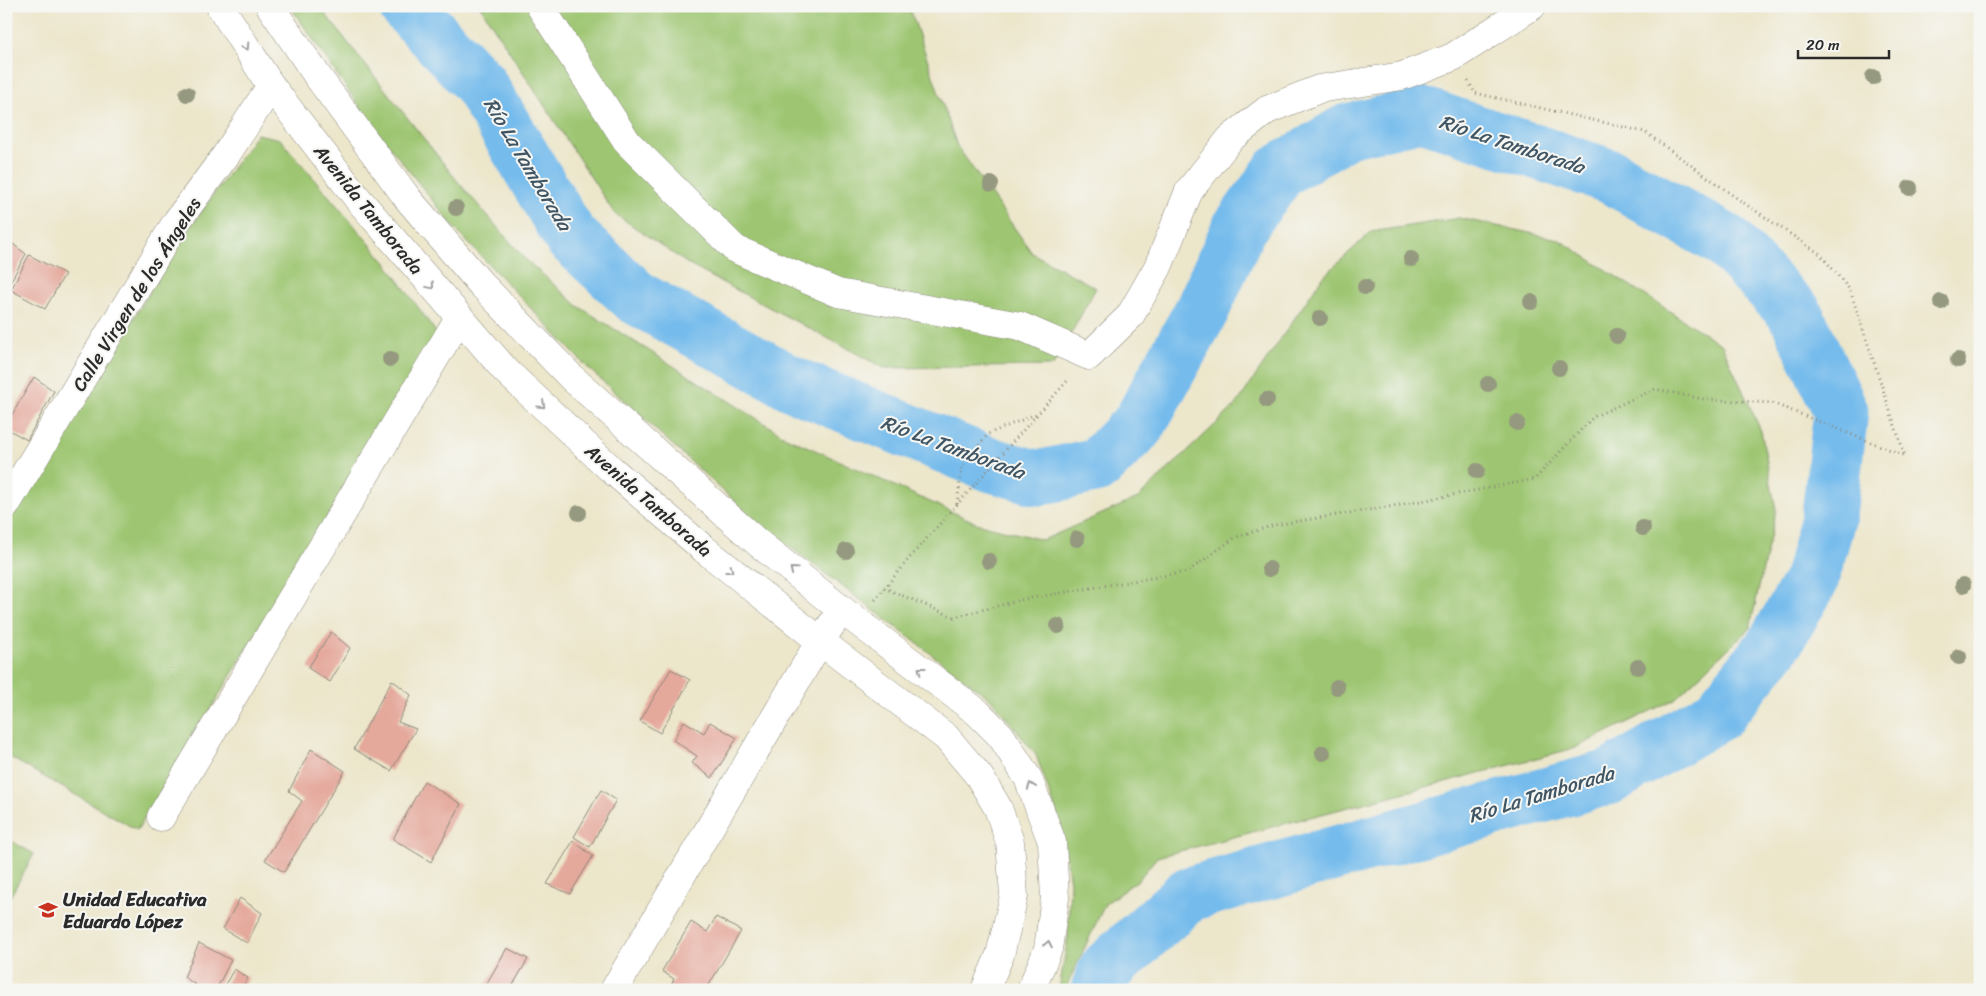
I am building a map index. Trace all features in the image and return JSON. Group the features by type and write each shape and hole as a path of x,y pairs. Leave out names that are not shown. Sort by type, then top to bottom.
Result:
{"main road":[{"name":"Avenida Tamborada","path":"220,6 271,86 358,199 506,371 612,470 704,549 946,738 979,776 998,808 1010,842 1014,896 1000,954 985,990"},
{"name":"Avenida Tamborada","path":"270,6 318,77 408,199 481,284 572,378 750,535 849,616 976,712 1002,736 1028,778 1052,842 1055,898 1048,949 1031,990"},
{"path":"540,6 628,142 735,249 838,293 1020,326 1089,356 1130,316 1158,267 1189,191 1230,140 1267,110 1320,89 1402,76 1453,57 1532,6"},
{"name":"Calle Virgen de los Ángeles","path":"7,501 177,221 226,155 271,86"},
{"path":"161,818 459,318"},
{"path":"614,990 820,641 849,616"}],"path":[{"path":"884,588 954,617 1025,599 1187,572 1236,537 1274,525 1400,505 1535,479 1593,417 1655,389 1702,399 1772,403 1906,456 1850,290 1820,254 1738,199 1645,132 1475,93 1453,57"},
{"path":"849,616 884,588 1089,356"},
{"path":"958,504 962,467 988,434 1037,414"}],"green space":[{"path":"290,6 319,6 459,183 524,258 578,306 786,437 979,524 1043,540 1138,498 1236,405 1322,278 1371,232 1459,218 1558,239 1722,345 1761,431 1776,510 1750,628 1675,699 1575,748 1157,857 1138,880 1105,904 1065,990 1059,990 1068,937 1070,882 1061,825 1036,755 992,700 756,521 587,367 457,231 370,122"},
{"path":"480,6 909,6 957,146 1032,253 1096,288 1053,366 884,368 691,266 614,213"},
{"path":"257,134 280,139 387,264 438,335 137,830 6,755 6,526 186,233"},
{"path":"6,838 34,854 6,904"}],"building":[{"path":"9,241 26,254 8,286 6,285 6,245"},
{"path":"29,255 65,274 45,309 11,290"},
{"path":"34,377 54,391 27,440 6,428 6,425"},
{"path":"331,632 350,648 330,682 308,668"},
{"path":"671,669 690,680 660,733 640,721"},
{"path":"392,680 411,695 398,722 416,729 391,771 354,749"},
{"path":"684,721 704,733 710,722 737,738 712,778 692,763 697,756 673,740"},
{"path":"311,749 345,771 284,872 265,860 302,801 289,791"},
{"path":"424,781 461,804 431,862 393,839"},
{"path":"601,790 616,800 590,847 574,837"},
{"path":"573,841 593,856 570,894 547,884"},
{"path":"240,898 262,913 247,943 223,929"},
{"path":"716,917 741,931 706,990 668,990 674,979 662,971 691,922 707,932"},
{"path":"199,943 231,960 216,990 203,990 184,977"},
{"path":"507,948 528,959 510,990 483,990"},
{"path":"234,969 248,978 240,990 222,990"}],"waterway":[{"name":"Río La Tamborada","path":"406,6 479,83 570,236 637,298 795,385 992,465 1038,478 1098,465 1139,424 1202,310 1239,228 1280,171 1347,131 1422,114 1612,177 1726,241 1795,313 1841,411 1829,515 1811,581 1773,646 1718,714 1610,777 1189,894 1106,969 1098,990"}],"place":[{"name":"Unidad Educativa Eduardo López","path":"48,910"}]}
